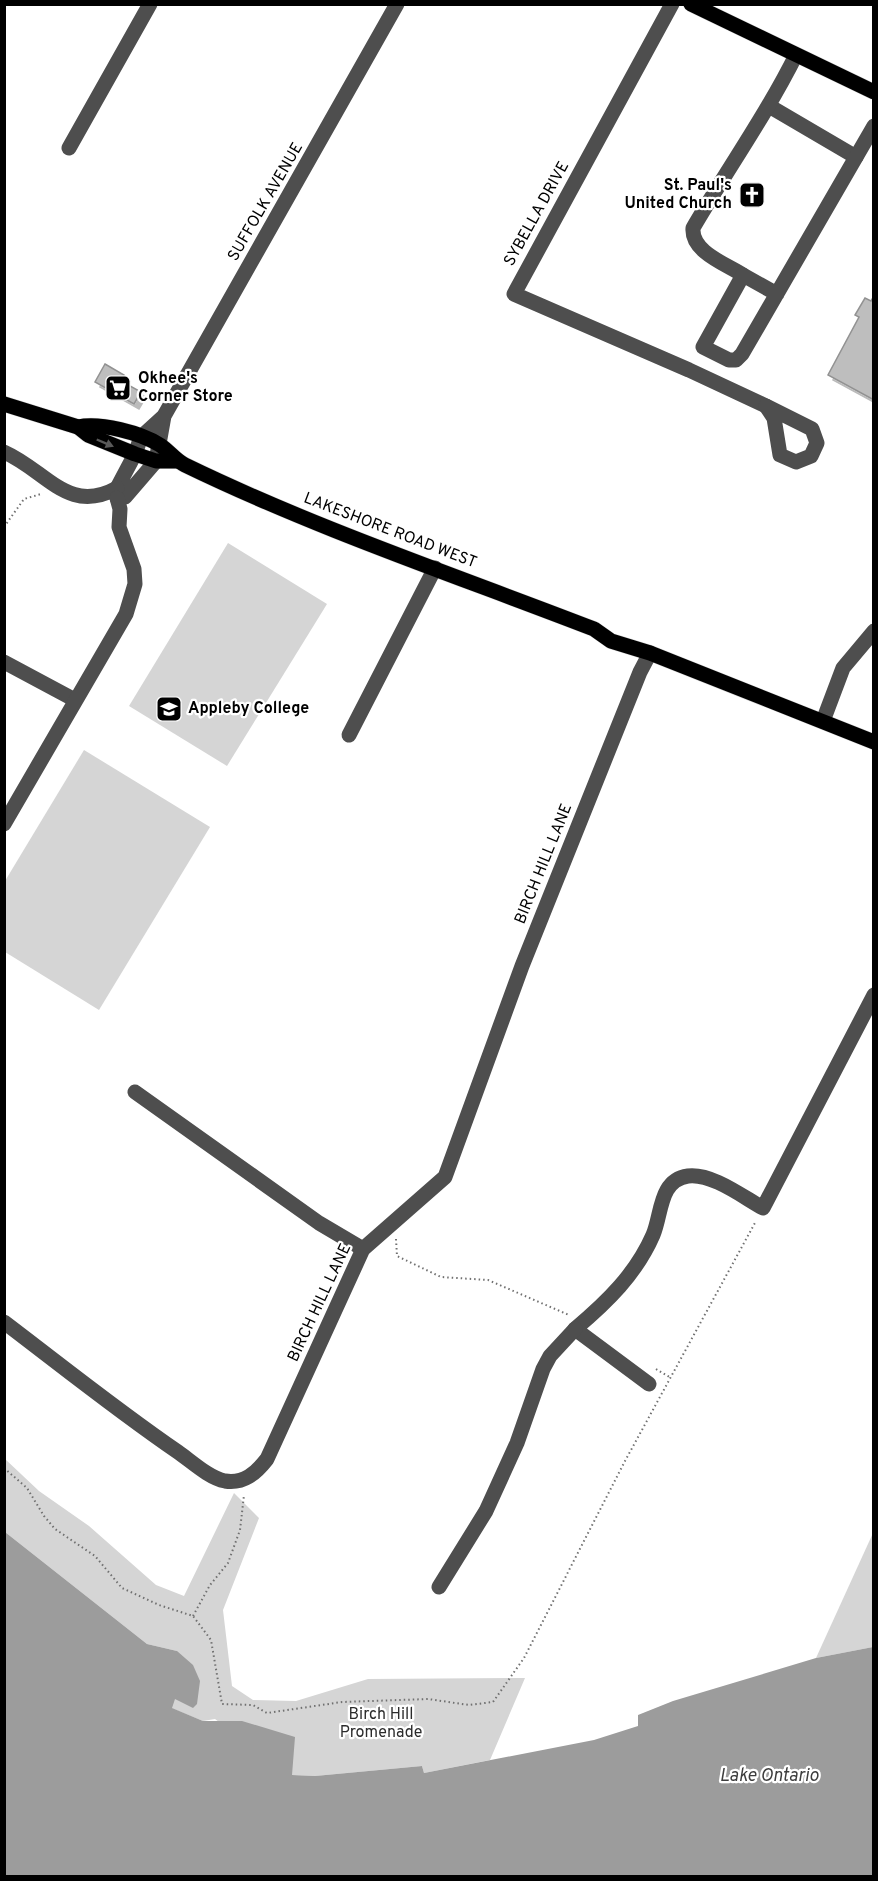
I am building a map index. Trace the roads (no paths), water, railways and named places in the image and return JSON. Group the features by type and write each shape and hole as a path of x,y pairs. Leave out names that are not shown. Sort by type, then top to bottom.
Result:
{"main road":[{"path":"691,4 873,92"},
{"name":"LAKESHORE ROAD WEST","path":"4,404 78,427 88,435 156,461 177,461"},
{"name":"LAKESHORE ROAD WEST","path":"78,427 94,423 141,437 160,446 177,461 253,498 594,628 611,640 650,653 873,742"}],"street":[{"path":"69,148 150,4"},
{"name":"SUFFOLK AVENUE","path":"164,416 156,461 125,497 117,493 141,437 164,416 397,4"},
{"name":"SYBELLA DRIVE","path":"672,4 514,294 689,369 766,406"},
{"path":"777,294 700,248 692,237 693,228 769,106 796,55"},
{"path":"769,106 856,157"},
{"path":"703,347 729,360 736,360 742,354 873,126"},
{"path":"689,369 743,275"},
{"path":"4,453 26,463 61,490 73,495 91,497 117,493 120,509 119,527 130,556 135,584 126,614 4,824"},
{"path":"349,735 413,605 435,568"},
{"path":"823,722 843,668 873,631"},
{"name":"BIRCH HILL LANE","path":"4,1322 130,1419 207,1472 224,1481 243,1480 256,1473 267,1459 363,1249 445,1177 522,966 640,672 650,653"},
{"path":"4,662 75,699"},
{"path":"439,1587 486,1511 517,1443 543,1369 550,1356 635,1268 657,1226 668,1187 677,1179 700,1176 764,1208 873,995"},
{"path":"135,1092 319,1223 363,1249"},
{"path":"579,1326 649,1384"}],"water":[{"name":"Lake Ontario","path":"5,1532 147,1644 177,1651 193,1665 200,1681 197,1704 193,1708 175,1699 172,1708 203,1721 242,1721 295,1737 292,1775 315,1776 422,1766 424,1773 594,1740 638,1726 638,1715 673,1701 816,1658 873,1647 873,1876 5,1876"}],"place":[{"name":"St. Paul's United Church","path":"752,195"},
{"name":"Okhee's Corner Store","path":"118,388"},
{"name":"Appleby College","path":"169,709"}],"park label":[{"name":"Birch Hill Promenade","path":"381,1724"}]}
